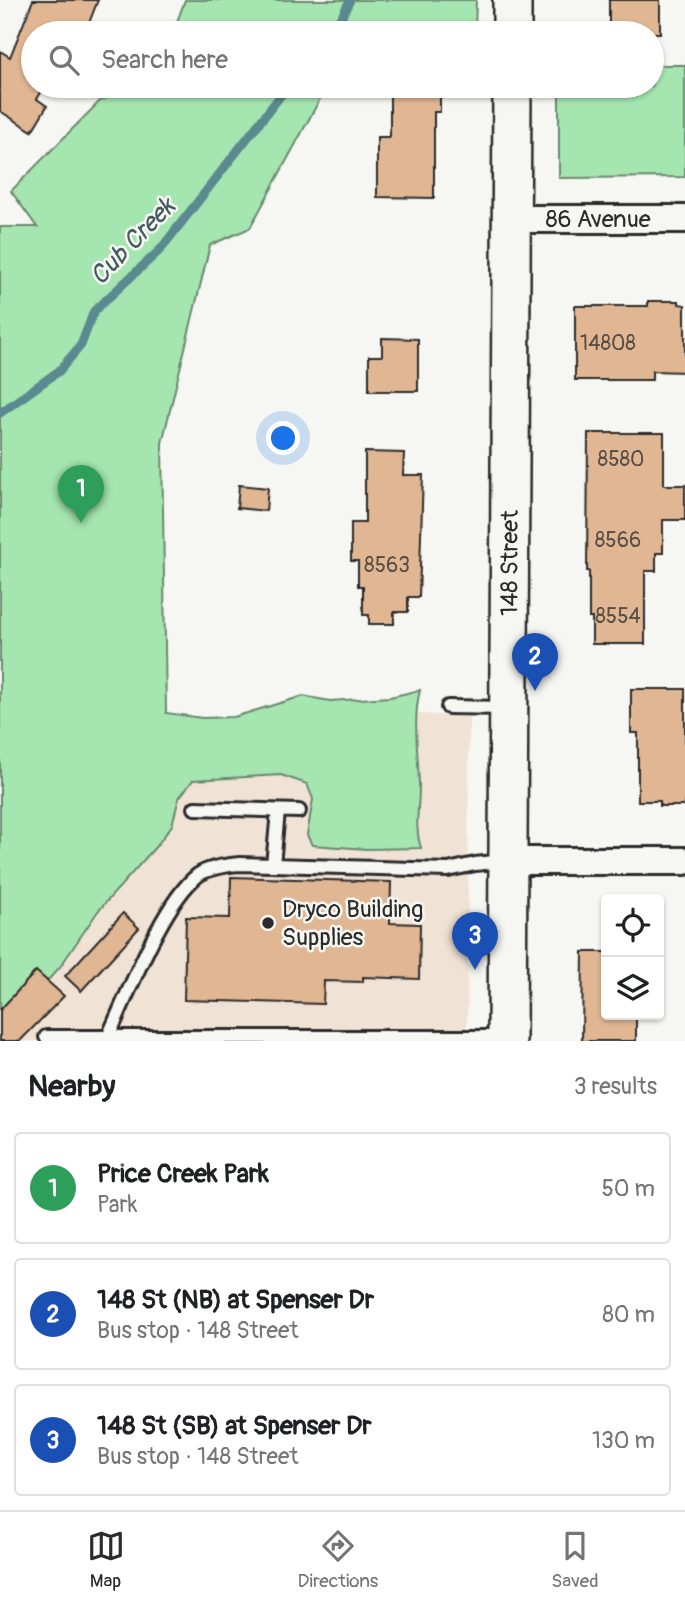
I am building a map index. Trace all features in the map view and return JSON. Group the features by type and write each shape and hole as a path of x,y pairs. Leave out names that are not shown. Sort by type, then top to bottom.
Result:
{"street":[{"path":"512,0 512,21"},
{"name":"148 Street","path":"507,1039 512,98"},
{"name":"86 Avenue","path":"510,219 685,219"},
{"path":"508,861 685,861"}],"lane":[{"path":"448,707 508,708"},
{"path":"195,808 299,811"},
{"path":"273,865 278,811"},
{"path":"108,1037 167,913 200,873 223,865 447,870 508,861"},
{"path":"46,1037 507,1039"}],"shaded area":[{"name":"Dryco Building Supplies","path":"407,713 469,717 467,1041 0,1041 171,722"}],"green space":[{"path":"185,0 476,0 475,21 177,21"},
{"path":"664,65 685,65 685,177 559,178 559,98 664,98"},
{"path":"106,98 320,98 250,228 210,245 162,443 166,713 202,718 234,717 303,696 330,701 390,697 420,690 416,727 419,788 417,826 421,848 366,849 312,845 307,835 313,799 307,784 281,775 193,780 179,798 172,825 158,844 98,911 60,967 0,1033 0,227 37,227 11,191"}],"building":[{"path":"33,0 98,0 90,21 25,21"},
{"path":"609,0 660,0 660,21 609,21"},
{"path":"21,30 21,98 38,98 47,106 32,131 0,111 0,51 10,57"},
{"path":"390,98 440,98 440,112 434,112 434,198 377,197 377,137 390,137"},
{"path":"648,301 679,301 679,304 685,305 685,372 652,371 652,380 575,380 575,306 648,306"},
{"path":"382,338 418,339 418,391 369,391 369,356 382,356"},
{"path":"588,433 664,433 664,485 685,485 685,520 663,520 663,553 656,553 656,571 645,571 645,644 592,644 587,571"},
{"path":"365,452 404,453 403,475 423,475 419,597 408,597 408,612 394,612 394,624 369,624 369,615 363,615 363,586 358,586 358,561 351,561 351,523 365,523"},
{"path":"239,485 268,488 266,511 237,508"},
{"path":"631,689 685,689 685,806 660,806 660,801 638,801 638,733 631,733"},
{"path":"231,877 391,882 390,923 420,924 419,979 363,977 363,982 324,981 323,1004 184,1000 186,917 230,918"},
{"path":"123,913 139,928 81,991 65,976"},
{"path":"583,952 601,952 601,1020 636,1020 636,1041 582,1041"},
{"path":"36,971 64,996 20,1041 0,1041 0,1010"}],"waterway":[{"name":"Cub Creek","path":"338,21 350,0"},
{"name":"Cub Creek","path":"0,413 59,371 81,345 94,311 160,250 279,98"}],"place":[{"name":"Price Creek Park","path":"81,523"},
{"name":"148 St (NB) at Spenser Dr","path":"535,691"},
{"name":"Dryco Building Supplies","path":"268,923"},
{"name":"148 St (SB) at Spenser Dr","path":"475,970"}]}
